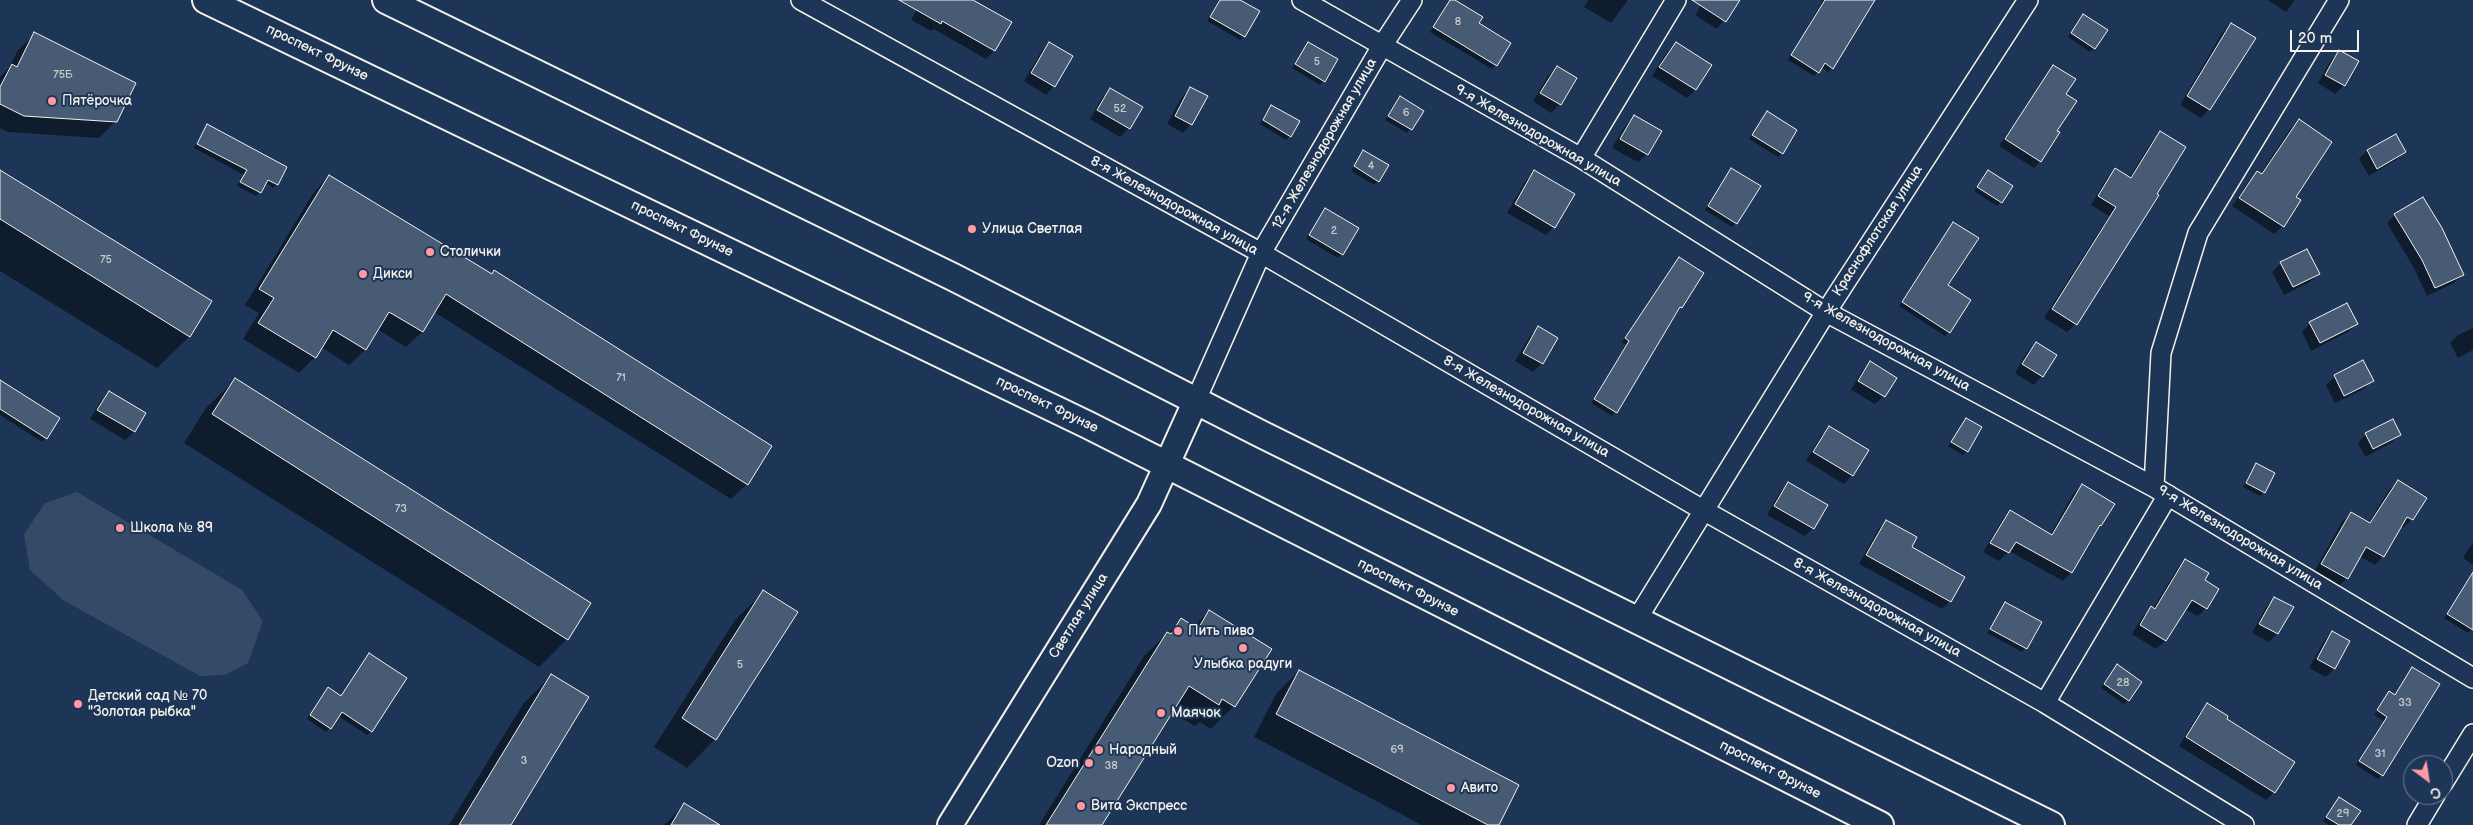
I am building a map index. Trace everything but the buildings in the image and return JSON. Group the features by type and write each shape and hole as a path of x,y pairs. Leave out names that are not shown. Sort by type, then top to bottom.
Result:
{"main road":[{"name":"проспект Фрунзе","path":"206,0 1079,421 1880,825"},
{"path":"386,0 953,277 1196,400 2051,825"}],"street":[{"name":"8-я Железнодорожная улица","path":"800,0 1261,253 1703,510 2046,703 2244,825"},
{"name":"9-я Железнодорожная улица","path":"1302,0 1580,158 1826,312 2161,491 2473,678"},
{"name":"12-я Железнодорожная улица","path":"1196,400 1261,253 1382,46 1412,0"},
{"path":"1580,158 1676,0"},
{"name":"Краснофлотская улица","path":"1637,619 1826,312 2028,0"},
{"path":"2046,703 2161,491 2162,353 2198,233 2339,0"},
{"name":"Светлая улица","path":"950,825 1149,504 1196,400"},
{"path":"2453,767 2473,734"},
{"path":"2417,825 2429,805"}],"shaded area":[{"path":"77,492 242,590 263,621 248,663 225,675 200,676 63,600 30,570 24,534 45,503"}],"place":[{"name":"Пятёрочка","path":"52,101"},
{"name":"Улица Светлая","path":"972,229"},
{"name":"Столички","path":"430,252"},
{"name":"Дикси","path":"363,274"},
{"name":"Школа № 89","path":"120,528"},
{"name":"Пить пиво","path":"1178,631"},
{"name":"Улыбка радуги","path":"1243,648"},
{"name":"Детский сад № 70 \"Золотая рыбка\"","path":"78,704"},
{"name":"Маячок","path":"1161,713"},
{"name":"Народный","path":"1099,750"},
{"name":"Ozon","path":"1089,763"},
{"name":"Авито","path":"1451,788"},
{"name":"Вита Экспресс","path":"1081,806"}]}
